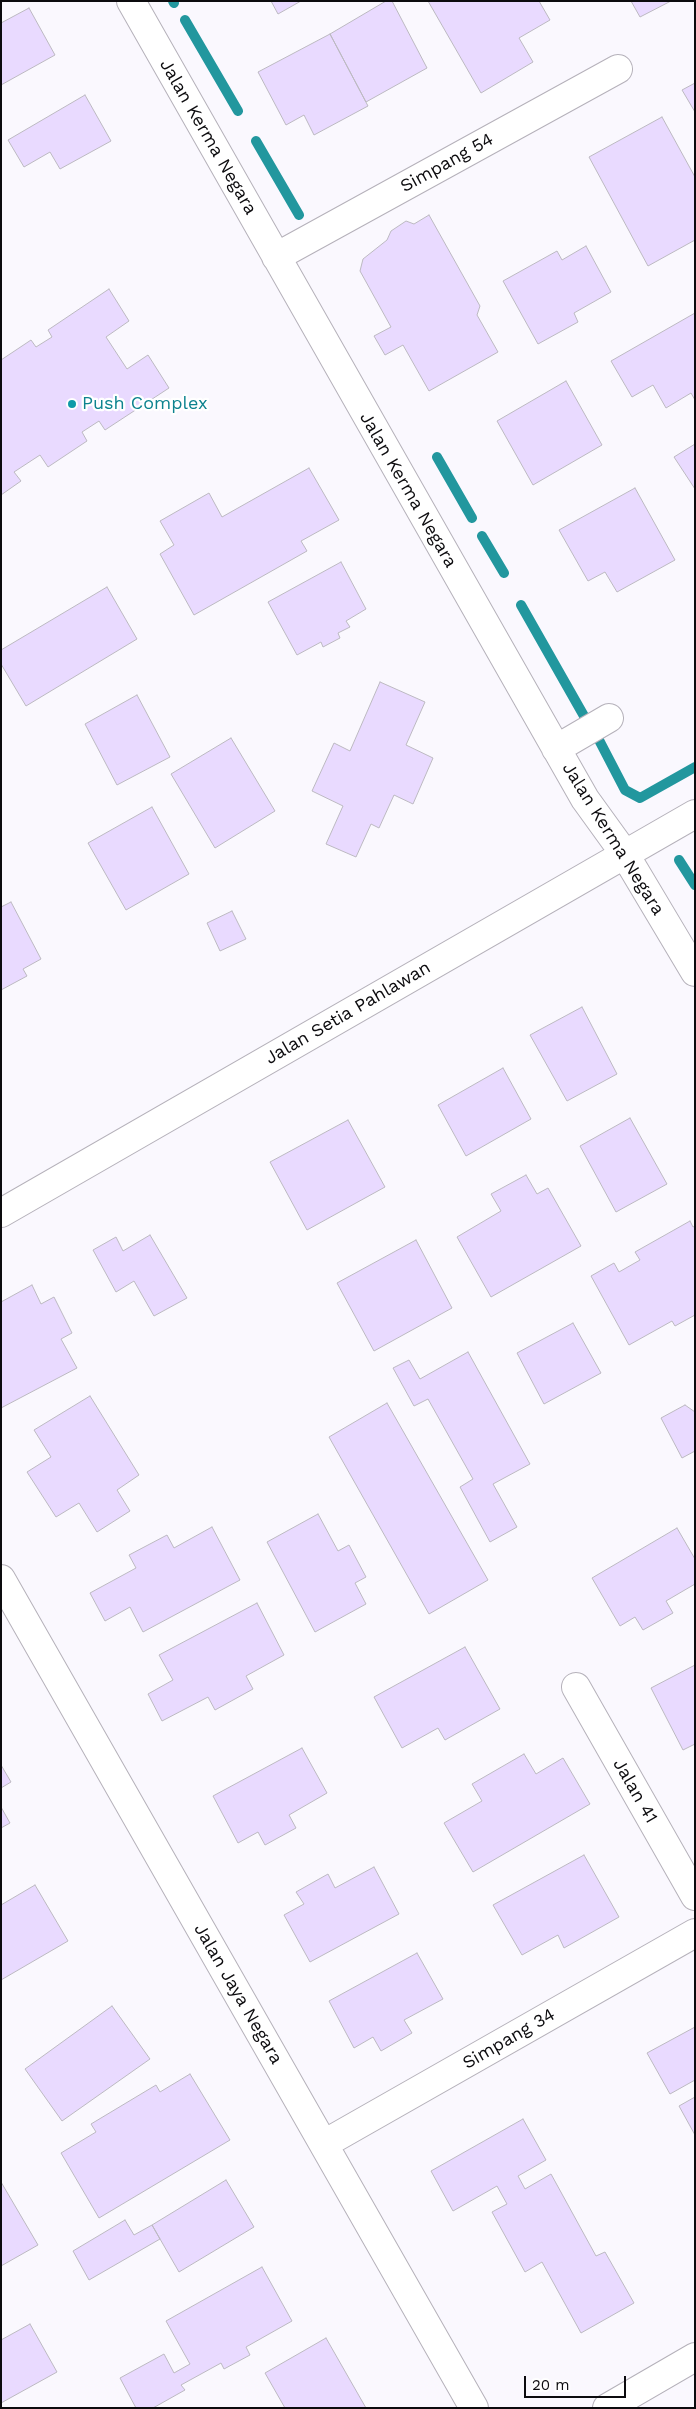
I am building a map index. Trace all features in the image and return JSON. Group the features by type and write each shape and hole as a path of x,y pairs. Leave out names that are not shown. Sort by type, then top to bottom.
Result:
{"street":[{"name":"Jalan Kerma Negara","path":"131,1 556,749 585,798 624,854 695,972"},
{"name":"Simpang 54","path":"276,257 618,69"},
{"path":"556,749 609,718"},
{"name":"Jalan Setia Pahlawan","path":"1,1213 695,814"},
{"name":"Jalan Jaya Negara","path":"1,1579 474,2408"},
{"name":"Jalan 41","path":"576,1687 695,1896"},
{"name":"Simpang 34","path":"324,2144 695,1933"},
{"path":"607,2408 695,2357"}],"building":[{"path":"271,1 301,1 278,14"},
{"path":"386,1 392,1 427,68 366,102 330,34"},
{"path":"428,1 539,1 550,20 519,38 533,62 481,93"},
{"path":"631,1 671,1 640,17"},
{"path":"29,8 55,55 1,85 1,23"},
{"path":"330,34 368,106 314,135 304,115 286,125 258,72"},
{"path":"695,83 695,112 682,90"},
{"path":"85,95 111,141 60,169 50,152 24,167 8,140"},
{"path":"662,117 695,177 695,240 648,266 589,157"},
{"path":"429,215 480,306 477,315 498,352 429,391 403,345 385,355 374,336 391,327 360,271 363,259 387,240 391,231 406,221 414,224"},
{"path":"586,246 611,292 574,313 578,322 538,344 503,281 557,251 562,260"},
{"name":"Push Complex","path":"109,289 129,321 106,337 127,369 148,355 169,388 105,430 99,421 82,432 87,441 48,467 40,455 14,472 21,481 1,495 1,360 31,340 36,347 52,337 48,330"},
{"path":"695,313 695,400 691,393 666,408 653,385 632,397 611,361"},
{"path":"566,381 602,445 533,485 497,421"},
{"path":"695,444 695,489 674,457"},
{"path":"309,468 339,520 301,541 307,551 194,615 160,554 174,545 160,521 209,493 222,517"},
{"path":"635,488 675,560 617,592 605,572 588,581 559,530"},
{"path":"341,562 366,609 346,621 350,627 338,633 340,638 323,647 321,642 297,655 268,602"},
{"path":"107,587 137,639 26,706 1,664 1,650"},
{"path":"380,682 425,702 406,745 433,758 413,804 394,795 379,828 371,824 356,857 326,844 343,806 312,791 334,743 350,751"},
{"path":"137,695 170,757 117,785 85,724"},
{"path":"231,738 275,811 215,848 171,774"},
{"path":"152,807 189,874 126,910 88,843"},
{"path":"11,902 41,959 23,969 27,976 1,990 1,907"},
{"path":"232,911 246,939 220,951 207,923"},
{"path":"582,1007 617,1074 567,1101 530,1035"},
{"path":"503,1068 531,1119 466,1156 438,1105"},
{"path":"630,1118 667,1184 616,1212 580,1146"},
{"path":"348,1120 385,1187 307,1230 270,1162"},
{"path":"526,1175 537,1194 548,1188 581,1246 491,1297 457,1237 501,1211 491,1194"},
{"path":"690,1221 693,1227 695,1226 695,1315 675,1326 672,1321 629,1345 591,1276 614,1263 619,1272 640,1260 635,1252"},
{"path":"150,1235 187,1298 154,1316 134,1281 116,1292 93,1250 116,1237 123,1251"},
{"path":"416,1240 452,1308 374,1351 337,1283"},
{"path":"32,1285 41,1304 54,1297 72,1333 61,1339 77,1368 1,1408 1,1302"},
{"path":"573,1323 601,1373 544,1404 517,1353"},
{"path":"468,1352 530,1464 493,1484 517,1527 490,1542 460,1487 473,1479 428,1399 414,1406 393,1368 409,1360 420,1379"},
{"path":"90,1396 139,1475 117,1490 130,1511 97,1532 79,1503 56,1517 27,1472 51,1457 34,1430"},
{"path":"387,1403 488,1580 429,1614 329,1437"},
{"path":"685,1405 695,1412 695,1451 682,1458 661,1418"},
{"path":"318,1514 338,1551 349,1545 366,1577 355,1583 366,1604 315,1632 267,1542"},
{"path":"212,1527 240,1580 143,1632 130,1607 105,1621 90,1593 136,1568 129,1555 167,1535 174,1548"},
{"path":"677,1528 695,1559 695,1584 666,1601 673,1613 643,1630 635,1617 620,1626 592,1578"},
{"path":"257,1603 284,1655 246,1676 253,1689 215,1710 208,1697 162,1721 148,1694 173,1680 159,1655"},
{"path":"465,1647 500,1709 445,1740 438,1728 402,1748 374,1697"},
{"path":"695,1665 695,1744 683,1750 651,1688"},
{"path":"302,1748 327,1793 289,1815 296,1828 265,1845 258,1832 238,1843 213,1796"},
{"path":"524,1754 536,1774 563,1758 590,1804 473,1872 444,1823 482,1801 472,1784"},
{"path":"1,1765 11,1782 1,1788"},
{"path":"1,1807 10,1823 1,1828"},
{"path":"584,1855 619,1917 564,1948 558,1935 522,1955 493,1905"},
{"path":"374,1867 399,1914 310,1962 284,1915 304,1904 296,1892 328,1874 335,1888"},
{"path":"35,1885 68,1941 1,1980 1,1905"},
{"path":"417,1953 443,1999 404,2020 412,2033 381,2051 373,2037 354,2048 329,2001"},
{"path":"112,2006 150,2059 62,2121 25,2069"},
{"path":"695,2027 695,2080 670,2094 647,2053"},
{"path":"190,2074 230,2140 99,2218 61,2153 96,2132 91,2124 156,2085 160,2092"},
{"path":"695,2097 695,2135 679,2106"},
{"path":"523,2119 546,2160 518,2176 525,2189 551,2174 596,2256 605,2252 634,2303 581,2333 542,2262 525,2272 492,2212 507,2204 497,2186 453,2211 431,2171"},
{"path":"226,2180 254,2227 179,2272 152,2225"},
{"path":"1,2182 38,2245 1,2266"},
{"path":"125,2220 134,2235 152,2225 160,2239 89,2280 73,2251"},
{"path":"262,2267 292,2321 246,2347 250,2355 224,2369 221,2363 181,2385 185,2390 153,2408 136,2408 120,2378 164,2354 174,2373 190,2364 166,2321"},
{"path":"30,2324 57,2372 1,2403 1,2340"},
{"path":"326,2338 366,2408 285,2408 265,2373"}],"waterway":[{"path":"185,20 238,111"},
{"path":"256,141 299,215"},
{"path":"437,457 472,518"},
{"path":"482,536 504,573"},
{"path":"521,605 584,716"},
{"path":"599,740 625,790 640,798 695,767"},
{"path":"679,860 695,885"}],"place":[{"name":"Push Complex","path":"72,404"}]}
